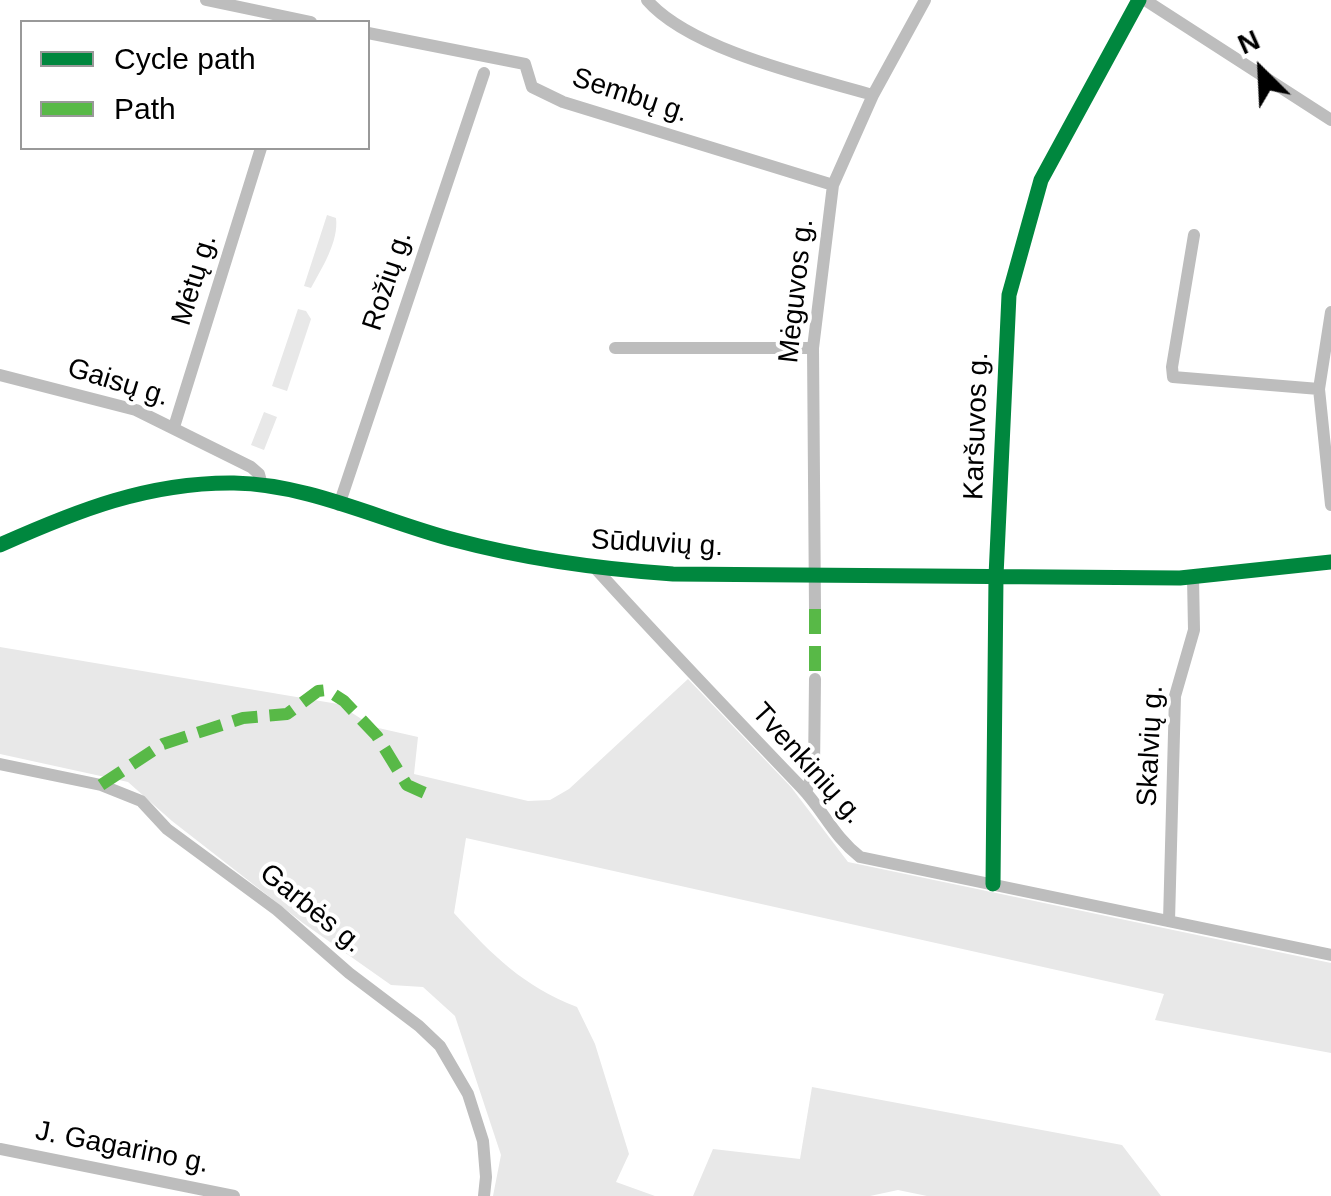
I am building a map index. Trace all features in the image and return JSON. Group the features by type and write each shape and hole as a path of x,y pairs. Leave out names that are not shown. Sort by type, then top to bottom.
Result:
{"street":[{"path":"206,0 301,20"},
{"path":"647,0 672,20 741,56 874,95"},
{"name":"Mėguvos g.","path":"815,609 813,348 833,186 874,95 925,0"},
{"path":"1142,0 1331,120"},
{"name":"Karšuvos g.","path":"993,884 996,576 1009,295 1041,180 1142,0"},
{"name":"Sembų g.","path":"370,34 524,64 532,87 562,102 833,186"},
{"name":"Rožių g.","path":"340,505 484,73"},
{"name":"Mėtų g.","path":"174,426 261,150"},
{"path":"1194,235 1173,377 1319,389"},
{"path":"1331,312 1319,389 1331,504"},
{"path":"615,348 813,348"},
{"name":"Gaisų g.","path":"0,374 136,410 174,426 204,446 252,467 262,485"},
{"name":"Sūduvių g.","path":"0,545 133,493 199,484 262,485 455,540 596,569 673,574 1193,577 1331,562"},
{"name":"Tvenkinių g.","path":"596,569 700,684 806,792 840,841 860,857 1331,955"},
{"name":"Skalvių g.","path":"1169,921 1176,696 1194,630 1193,577"},
{"path":"806,792 814,770 815,678"},
{"name":"Garbės g.","path":"0,764 101,785 141,802 167,829 277,910 420,1026 440,1046 468,1094 483,1142 484,1196"},
{"name":"J. Gagarino g.","path":"0,1148 234,1196"}],"shaded area":[{"path":"327,215 336,218 335,236 311,288 304,286"},
{"path":"298,309 306,311 311,319 287,391 272,386"},
{"path":"264,412 277,417 264,450 251,445"},
{"path":"0,647 338,704 374,727 418,737 414,774 528,801 550,800 569,789 688,679 791,787 848,862 1331,963 1331,1053 1155,1020 1164,994 466,838 454,913 510,968 540,989 577,1007 595,1044 629,1154 616,1182 655,1196 493,1196 501,1155 455,1016 423,987 391,985 303,923 128,782 0,754"},
{"path":"812,1087 1122,1145 1161,1196 927,1196 898,1190 870,1196 693,1196 713,1149 800,1159"}],"marked path":[{"path":"815,609 815,679"},
{"path":"101,785 163,744 243,718 287,714 318,691 327,690 344,701 377,736 407,785 427,794"}],"cycle path":[{"path":"993,884 996,576 1009,295 1041,180 1139,0"},
{"path":"0,545 142,493 234,483 318,496 428,532 509,553 673,574 1180,578 1331,562"}]}
